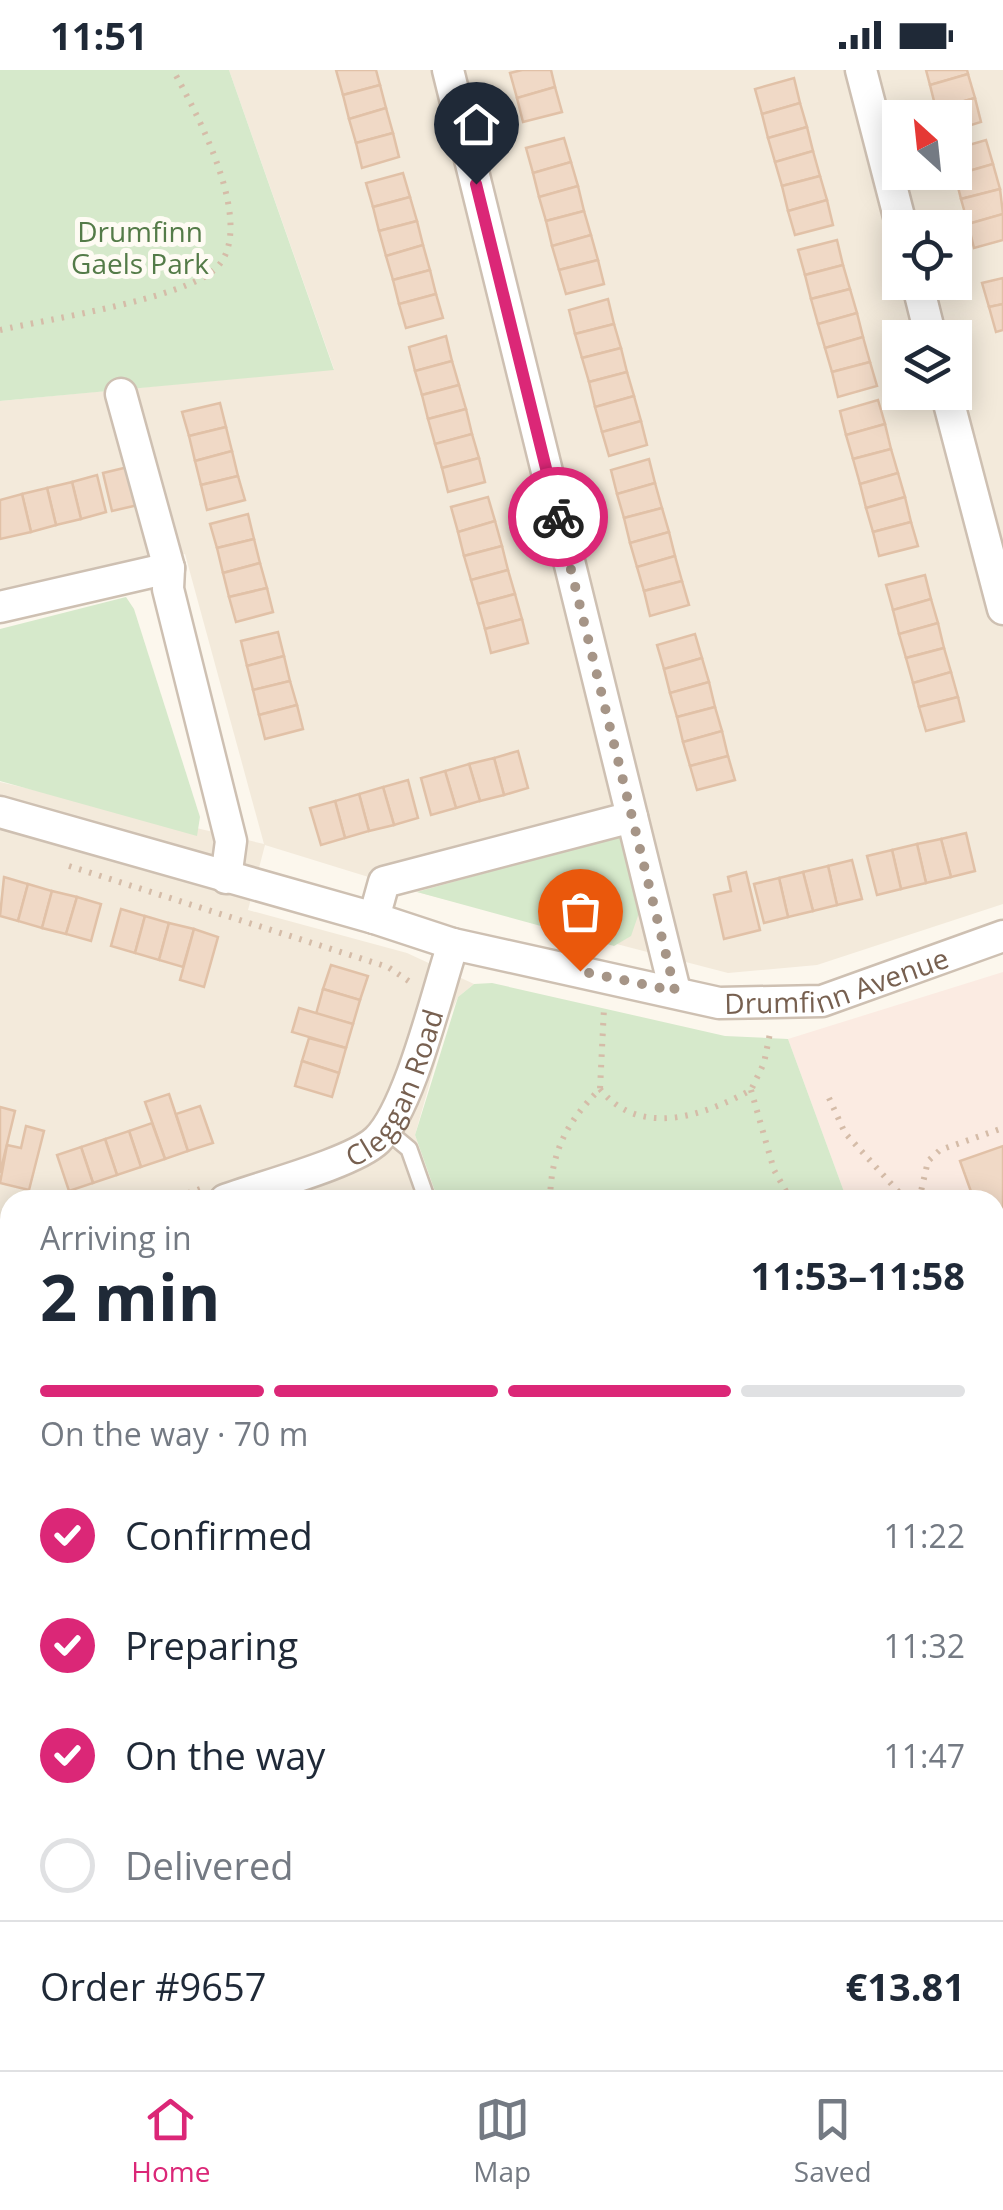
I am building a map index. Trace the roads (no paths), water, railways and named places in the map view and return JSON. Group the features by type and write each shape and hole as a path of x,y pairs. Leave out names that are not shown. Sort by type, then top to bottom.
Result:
{"street":[{"path":"448,70 675,991"},
{"path":"861,70 897,210"},
{"path":"121,394 169,568 168,590 231,841 226,878"},
{"path":"951,410 1003,609"},
{"path":"0,606 169,568"},
{"name":"Drumfinn Avenue","path":"0,812 453,944 719,1003 822,1001 1003,936"},
{"path":"374,918 384,882 632,817"},
{"name":"Cleggan Road","path":"226,1190 355,1153 376,1141 395,1115 453,944"}],"lane":[{"path":"385,1129 410,1149 424,1190"}],"park label":[{"name":"Drumfinn Gaels Park","path":"140,247"}]}
